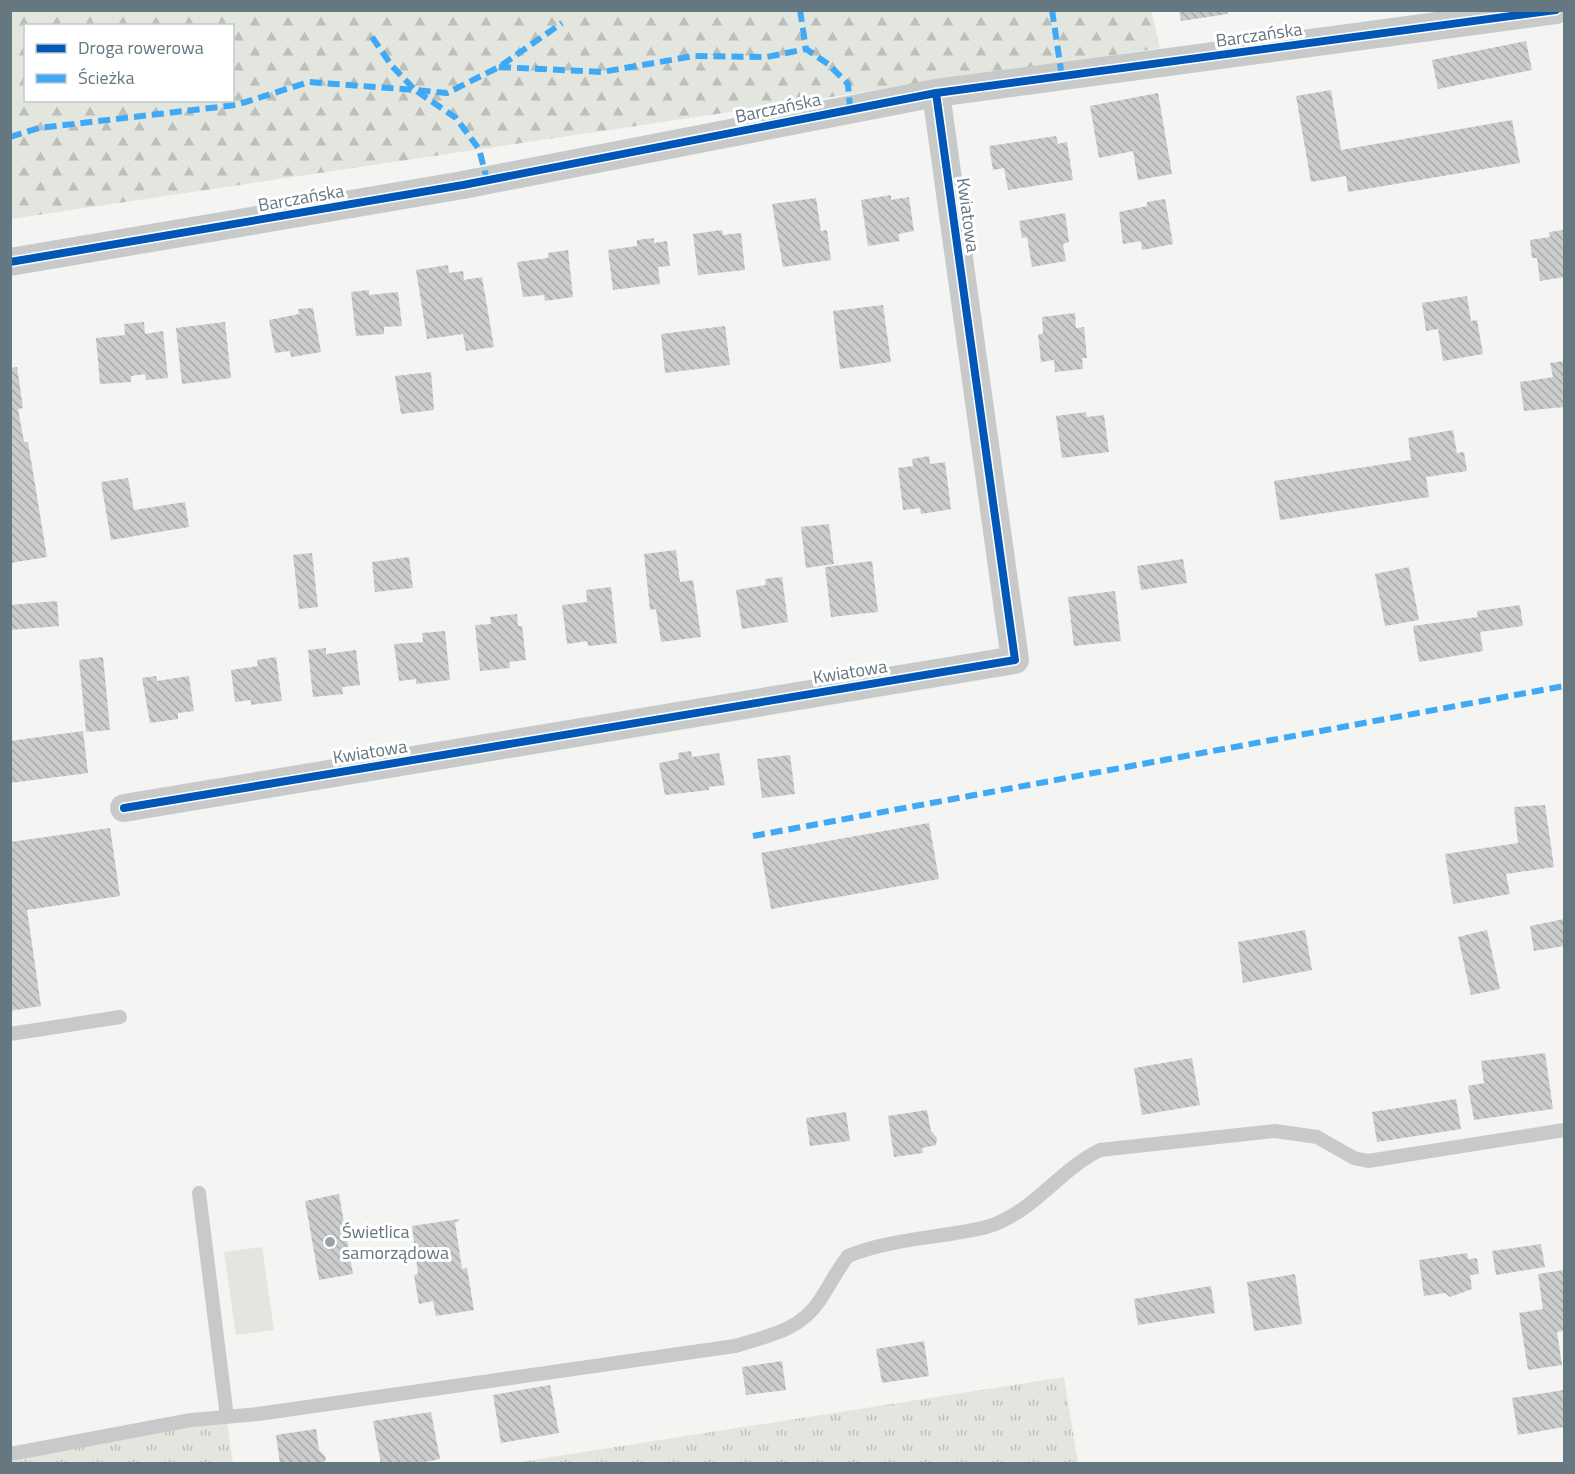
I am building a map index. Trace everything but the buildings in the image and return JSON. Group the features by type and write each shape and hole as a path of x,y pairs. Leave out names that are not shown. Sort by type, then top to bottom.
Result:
{"street":[{"name":"Barczańska","path":"10,262 463,185 936,93 1556,10"},
{"name":"Kwiatowa","path":"124,808 1015,660 936,93"}],"lane":[{"path":"10,1034 120,1017"},
{"path":"10,1454 191,1420 227,1417 735,1346 787,1330 804,1319 819,1302 848,1256 894,1243 984,1228 1001,1222 1021,1209 1082,1159 1100,1150 1275,1131 1317,1137 1354,1158 1368,1161 1564,1130"},
{"path":"199,1193 227,1417"}],"green space":[{"path":"1151,10 1160,48 11,219 11,11"},
{"path":"262,1247 274,1330 236,1335 224,1252"},
{"path":"1064,1377 1078,1463 513,1463"},
{"path":"226,1416 233,1463 11,1464 11,1451"}],"marked path":[{"path":"800,10 806,49 828,64 848,84 850,107"},
{"path":"1052,10 1062,77"},
{"path":"372,37 392,66 415,90 447,93 499,67 562,23"},
{"path":"499,67 602,72 694,56 767,57 806,49"},
{"path":"10,137 39,128 236,105 309,82 415,90 456,118 479,149 487,180"},
{"path":"753,836 1564,686"}],"cycle path":[{"path":"10,262 463,185 936,93 1556,10"},
{"path":"124,808 1015,660 936,93"}],"place":[{"name":"Świetlica samorządowa","path":"330,1242"}]}
